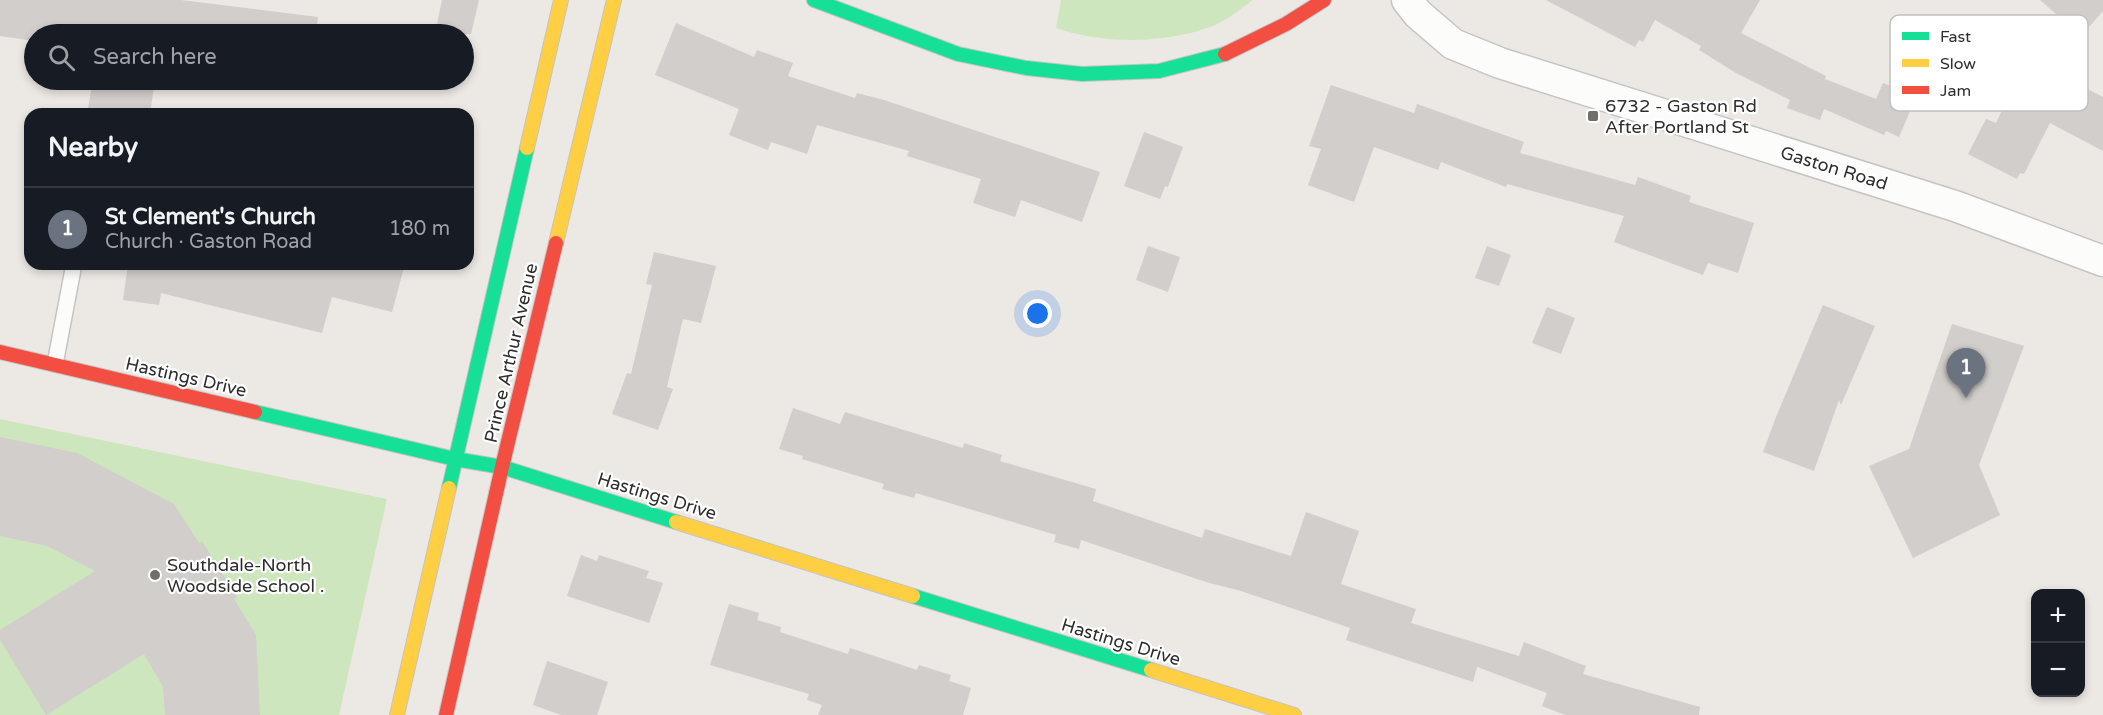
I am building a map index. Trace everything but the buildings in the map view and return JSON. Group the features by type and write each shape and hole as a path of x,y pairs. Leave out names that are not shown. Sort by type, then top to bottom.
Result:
{"street":[{"name":"Prince Arthur Avenue","path":"397,715 561,0"},
{"name":"Prince Arthur Avenue","path":"446,715 502,467 614,0"},
{"path":"814,0 958,54 1026,68 1082,74 1159,71 1219,57 1286,24 1324,0"},
{"name":"Gaston Road","path":"1407,0 1418,14 1453,44 1500,63 1955,206 2103,261"},
{"name":"Hastings Drive","path":"0,352 455,459 502,467 1294,715"}],"lane":[{"path":"55,364 73,270"}],"green space":[{"path":"1061,0 1253,0 1216,25 1192,33 1133,40 1093,37 1056,28"},
{"path":"0,419 387,499 339,715 0,715"}],"traffic: fast":[{"path":"814,0 958,54 1026,68 1082,74 1159,71 1225,54"},
{"path":"449,488 527,148"},
{"path":"255,412 455,459 502,467 676,522"},
{"path":"913,596 1151,670"}],"traffic: slow":[{"path":"527,148 561,0"},
{"path":"556,243 614,0"},
{"path":"397,715 449,488"},
{"path":"676,522 913,596"},
{"path":"1151,670 1294,715"}],"traffic: jam":[{"path":"1225,54 1286,24 1324,0"},
{"path":"446,715 556,243"},
{"path":"0,352 255,412"}],"place":[{"name":"6732 - Gaston Rd After Portland St","path":"1593,116"},
{"name":"St Clement's Church","path":"1966,398"},
{"name":"Southdale-North Woodside School .","path":"155,575"}]}
